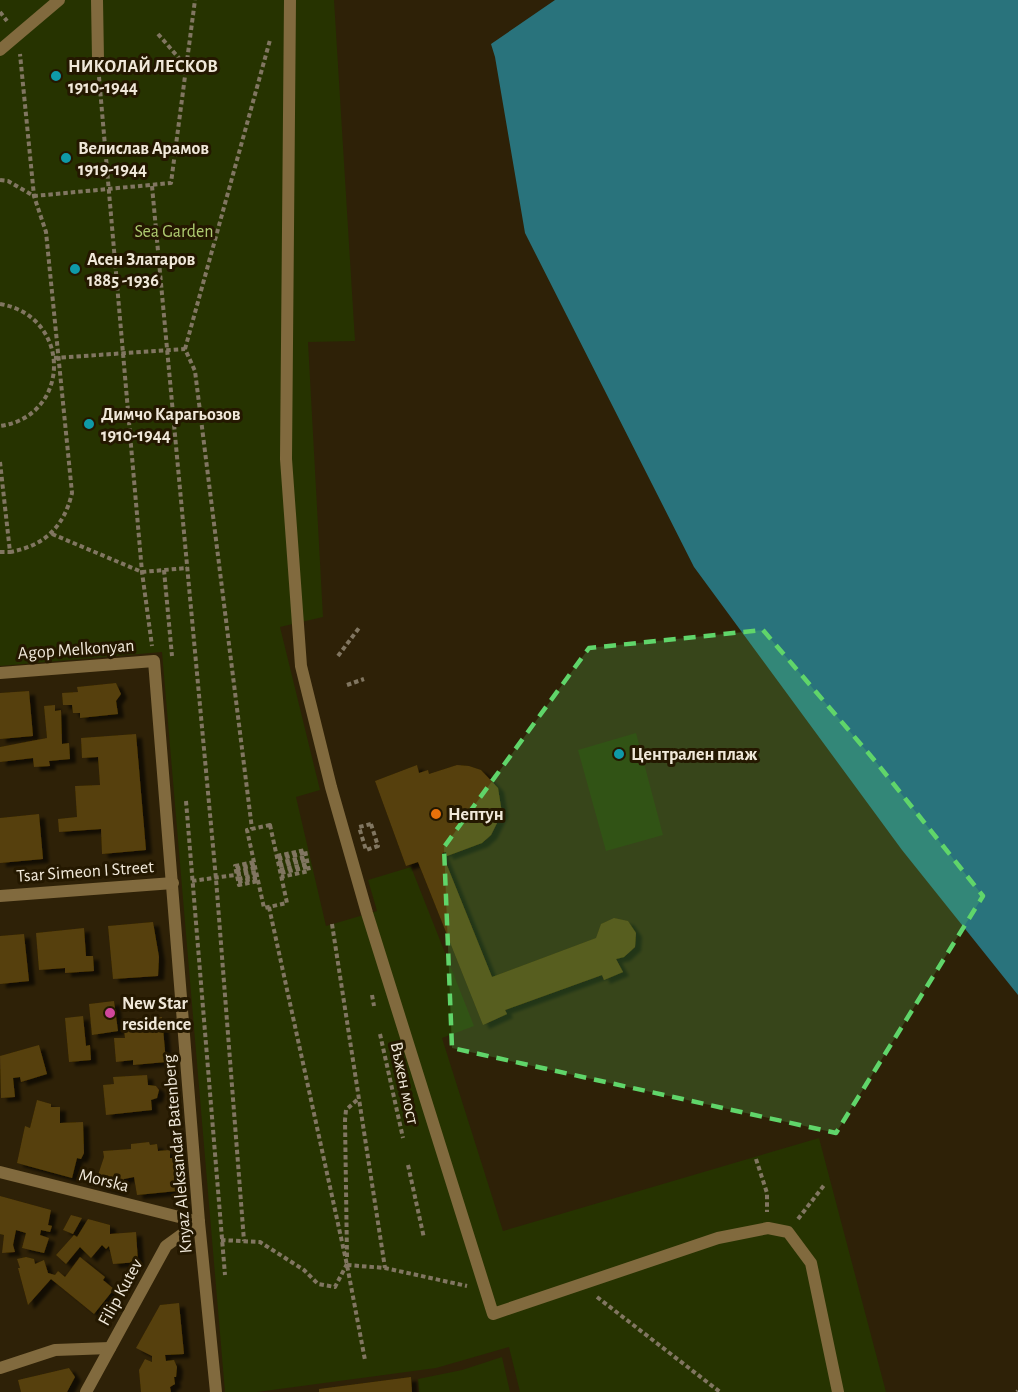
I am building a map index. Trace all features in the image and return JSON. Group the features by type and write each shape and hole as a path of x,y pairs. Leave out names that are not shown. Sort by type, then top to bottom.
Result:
{"street":[{"path":"0,50 59,0"},
{"path":"97,0 98,59"},
{"path":"290,0 286,459 301,666 331,787 368,913 493,1314 718,1238 768,1228 788,1232 811,1263 838,1392"},
{"name":"Agop Melkonyan","path":"0,673 154,661"},
{"name":"Knyaz Aleksandar Batenberg","path":"154,661 174,883 199,1222 216,1392"},
{"name":"Tsar Simeon I Street","path":"0,896 174,883"},
{"name":"Morska","path":"0,1172 199,1222"},
{"name":"Filip Kutev","path":"86,1392 166,1246 199,1222"},
{"path":"0,1368 55,1350 110,1348"}],"path":[{"path":"0,180 15,185 34,196 171,183 195,0"},
{"path":"252,829 195,370 185,349 273,29"},
{"path":"158,34 186,66"},
{"path":"0,552 25,549 52,534 68,508 72,493 46,232 34,196 18,35"},
{"path":"98,59 142,572 154,661"},
{"path":"152,186 216,879 244,1241"},
{"path":"0,304 21,310 41,326 57,358 52,384 40,405 20,420 0,426"},
{"path":"57,358 185,349"},
{"path":"0,462 10,552"},
{"path":"52,534 142,572 187,568"},
{"path":"164,570 173,663"},
{"path":"338,656 359,628"},
{"path":"347,685 364,679"},
{"path":"184,789 226,1286"},
{"path":"371,824 378,846 363,838 371,824"},
{"path":"270,825 287,903 264,908 247,830 252,829 270,825"},
{"path":"363,838 375,835"},
{"path":"363,838 375,835"},
{"path":"307,860 309,871 279,866 307,860"},
{"path":"237,875 235,866 256,871"},
{"path":"174,883 216,879 256,871"},
{"path":"269,907 347,1265 365,1360"},
{"path":"332,924 385,1268"},
{"name":"Въжен мост","path":"380,1034 403,1138"},
{"path":"202,1243 222,1239 260,1242 304,1270 318,1284 335,1287 347,1265 346,1110 359,1098"},
{"path":"756,1159 767,1194 768,1228"},
{"path":"408,1165 424,1238"},
{"path":"788,1232 825,1184"},
{"path":"347,1265 385,1268 485,1290"},
{"path":"581,1284 720,1392"}],"highlighted area":[{"path":"763,630 876,762 983,896 836,1133 452,1048 444,847 589,648"}],"green space":[{"name":"Sea Garden","path":"0,0 334,0 355,341 308,342 323,617 280,627 320,790 296,797 326,926 377,911 368,880 411,867 474,1026 442,1038 503,1231 819,1138 886,1392 520,1392 509,1347 436,1368 257,1392 225,1392 162,652 0,666"},
{"path":"636,733 663,835 606,851 578,750"},
{"path":"502,1357 510,1392 419,1392 418,1379 462,1370"}],"water":[{"path":"555,0 1018,0 1018,995 902,850 694,567 525,233 491,44"}],"building":[{"path":"116,683 121,694 116,701 118,714 80,718 80,713 73,713 72,705 63,705 62,693 78,692 77,687"},
{"path":"29,691 33,736 0,739 0,693"},
{"path":"55,705 55,711 61,710 62,744 69,743 70,759 49,761 50,766 34,767 33,758 0,762 0,747 47,738 44,706"},
{"path":"136,734 146,850 102,854 101,829 59,832 58,819 77,817 75,786 100,785 98,757 82,758 81,738"},
{"path":"417,765 419,773 428,770 429,774 457,765 469,766 481,770 498,788 502,813 491,835 482,843 447,856 446,852 442,853 492,977 596,938 601,924 614,918 628,921 636,933 635,947 624,957 616,959 623,972 604,980 602,975 505,1010 507,1014 483,1025 418,862 406,866 375,781"},
{"path":"39,814 43,859 0,863 0,818"},
{"path":"153,922 159,957 158,976 113,979 108,926"},
{"path":"84,928 86,956 93,956 94,971 65,973 65,968 39,970 36,933"},
{"path":"24,934 29,981 0,984 0,936"},
{"path":"114,1001 118,1031 92,1035 89,1004"},
{"path":"83,1016 86,1046 90,1045 91,1060 69,1062 65,1018"},
{"path":"162,1017 166,1062 133,1065 133,1060 116,1062 114,1038 125,1038 123,1020"},
{"path":"39,1045 47,1074 21,1082 20,1077 13,1078 15,1097 1,1098 0,1056"},
{"path":"147,1075 148,1085 156,1086 159,1090 157,1098 151,1100 152,1110 106,1115 103,1085 114,1084 113,1077"},
{"path":"37,1100 51,1104 51,1107 60,1107 60,1123 83,1122 84,1153 81,1159 77,1158 72,1178 17,1163 25,1126 30,1128"},
{"path":"149,1142 150,1145 157,1144 158,1151 170,1150 170,1158 175,1158 177,1191 137,1195 134,1177 124,1179 120,1191 95,1184 104,1157 103,1151 131,1149 131,1144"},
{"path":"0,1196 51,1210 48,1225 52,1226 50,1232 41,1230 40,1235 49,1238 44,1253 22,1248 26,1233 16,1230 13,1245 15,1252 2,1253 4,1235 0,1234"},
{"path":"71,1215 82,1218 73,1234 63,1230"},
{"path":"88,1219 110,1225 110,1234 136,1232 138,1262 113,1264 109,1246 106,1249 102,1245 91,1258 80,1247 66,1264 56,1255 74,1235 77,1237"},
{"path":"26,1257 34,1259 35,1264 44,1260 48,1273 55,1275 58,1271 65,1277 80,1257 105,1277 103,1280 114,1289 94,1314 51,1279 28,1305 17,1259"},
{"path":"179,1303 184,1354 165,1355 166,1361 174,1360 177,1367 176,1377 174,1377 175,1384 170,1387 171,1392 141,1392 139,1370 145,1359 152,1362 152,1356 136,1348 160,1305"},
{"path":"69,1368 75,1377 67,1392 21,1392 18,1380"},
{"path":"411,1377 412,1392 319,1392 319,1389"}],"place":[{"name":"НИКОЛАЙ ЛЕСКОВ 1910-1944","path":"56,76"},
{"name":"Велислав Арамов 1919-1944","path":"66,158"},
{"name":"Асен Златаров 1885 -1936","path":"75,269"},
{"name":"Димчо Карагьозов 1910-1944","path":"89,424"},
{"name":"Централен плаж","path":"619,754"},
{"name":"Нептун","path":"436,814"},
{"name":"New Star residence","path":"110,1013"}]}
